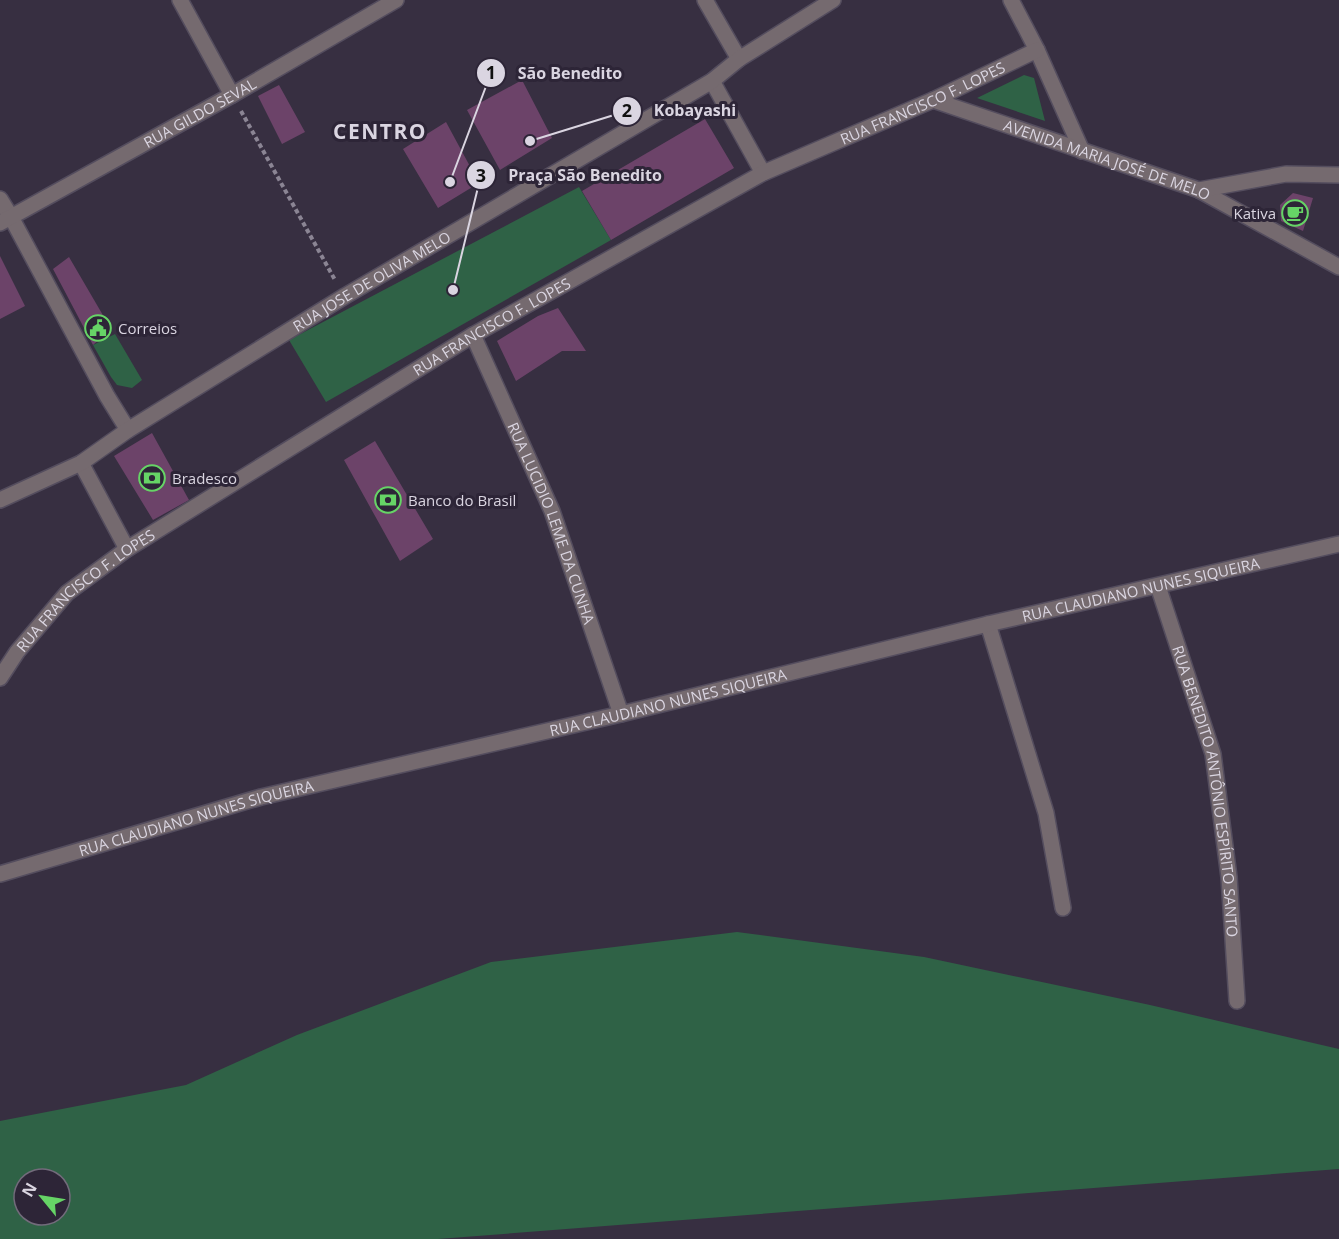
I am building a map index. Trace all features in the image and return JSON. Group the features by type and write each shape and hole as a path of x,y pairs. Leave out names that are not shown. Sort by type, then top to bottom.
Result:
{"street":[{"path":"180,0 232,95"},
{"name":"RUA GILDO SEVAL","path":"6,220 232,95 396,0"},
{"path":"705,0 739,59"},
{"name":"RUA JOSE DE OLIVA MELO","path":"0,500 81,463 128,430 345,296 712,81 739,59 833,0"},
{"path":"1011,0 1037,50 1082,152"},
{"name":"RUA FRANCISCO F. LOPES","path":"0,678 17,652 67,593 127,549 473,335 763,173 933,100 1037,50"},
{"path":"712,81 763,173"},
{"name":"AVENIDA MARIA JOSÉ DE MELO","path":"933,100 1199,190 1339,267"},
{"path":"1199,190 1286,174 1339,175"},
{"path":"0,200 6,220 128,430"},
{"name":"RUA LUCIDIO LEME DA CUNHA","path":"473,335 552,511 621,714"},
{"path":"81,463 127,549"},
{"name":"RUA CLAUDIANO NUNES SIQUEIRA","path":"0,874 261,798 621,714 988,624 1339,544"},
{"name":"RUA BENEDITO ANTÔNIO ESPÍRITO SANTO","path":"1158,586 1213,754 1229,877 1237,1001"},
{"path":"988,624 1046,813 1064,908"}],"path":[{"path":"232,95 345,296"}],"green space":[{"path":"1024,75 1034,78 1045,121 977,98"},
{"path":"579,187 611,240 326,402 289,340"},
{"path":"115,334 142,380 132,388 117,385 93,345"},
{"path":"737,932 924,957 1150,1005 1339,1049 1339,1169 438,1239 0,1239 0,1121 186,1085 297,1035 491,962"}],"building":[{"path":"522,80 552,138 500,170 467,110"},
{"path":"279,85 305,132 282,144 258,96"},
{"path":"705,119 734,168 611,240 582,191"},
{"path":"446,122 479,183 438,208 403,149"},
{"name":"Kativa","path":"1293,193 1313,198 1303,231 1281,221 1280,205"},
{"path":"0,256 25,306 0,319"},
{"path":"69,257 111,329 93,345 53,269"},
{"path":"558,308 586,351 562,351 516,381 497,341 538,316"},
{"name":"Bradesco","path":"152,433 189,500 153,520 114,456"},
{"name":"Banco do Brasil","path":"375,441 433,539 400,561 344,460"}],"place":[{"name":"Kobayashi","path":"530,141"},
{"name":"São Benedito","path":"450,182"},
{"name":"Kativa","path":"1295,213"},
{"name":"Praça São Benedito","path":"453,290"},
{"name":"Correios","path":"98,328"},
{"name":"Bradesco","path":"152,478"},
{"name":"Banco do Brasil","path":"388,500"}],"district":[{"name":"CENTRO","path":"380,131"}]}
